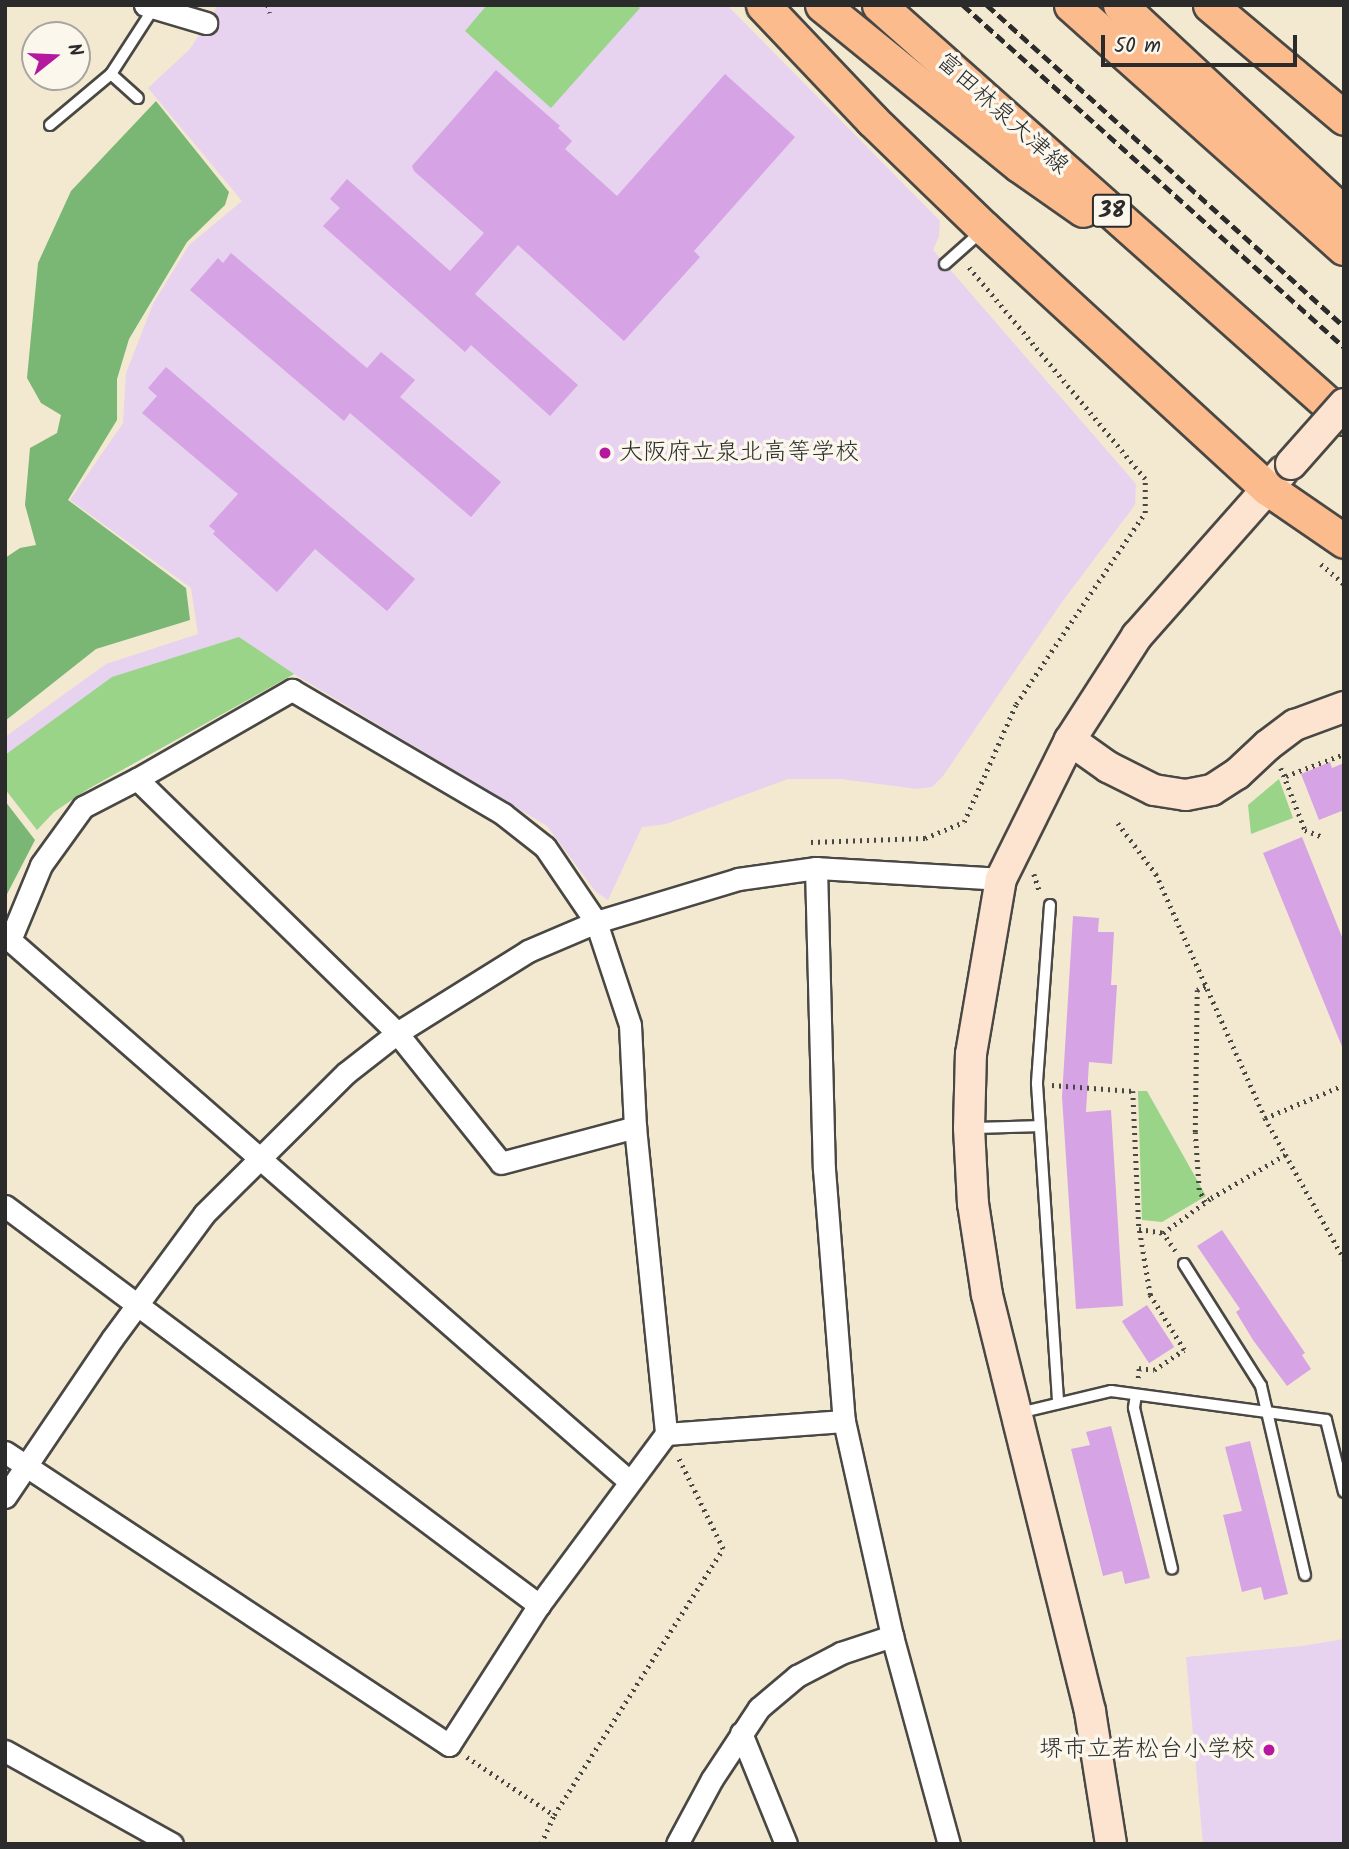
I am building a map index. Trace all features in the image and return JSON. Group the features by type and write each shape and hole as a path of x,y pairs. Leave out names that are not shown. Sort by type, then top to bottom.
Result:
{"main road":[{"path":"763,5 872,120 985,229 1267,488 1344,541"},
{"path":"822,5 1019,165 1211,300"},
{"name":"富田林泉大津線","path":"879,5 1344,418"},
{"path":"1071,5 1344,248"},
{"path":"1120,5 1344,214"},
{"path":"1210,5 1344,118"}],"street":[{"path":"149,7 206,23"},
{"path":"1111,1844 1090,1711 988,1295 973,1204 969,1128 971,1054 1001,879 1070,740 1137,636 1344,404"},
{"path":"5,1452 449,1745 539,1605 666,1434 635,1128 630,1025 596,922 545,847 503,814 292,690 83,807 41,865 9,940 629,1481"},
{"path":"1070,740 1108,767 1154,790 1186,795 1212,790 1237,774 1268,745 1296,725 1344,707"},
{"path":"137,779 397,1033 501,1163 635,1128"},
{"path":"5,1497 137,1304 204,1214 346,1073 397,1033 528,951 596,922 724,881 816,868 1001,879"},
{"path":"816,868 824,1169 844,1421 892,1636 949,1844"},
{"path":"5,1206 539,1605"},
{"path":"666,1434 844,1421"},
{"path":"677,1844 712,1779 760,1708 797,1676 841,1653 892,1636"},
{"path":"741,1733 786,1844"},
{"path":"5,1751 172,1844"}],"lane":[{"path":"50,125 111,74 149,7"},
{"path":"111,74 138,98"},
{"path":"945,264 985,229"},
{"path":"1050,905 1037,1084 1058,1403"},
{"path":"969,1128 1038,1126"},
{"path":"1184,1264 1261,1386 1270,1412 1306,1575"},
{"path":"1016,1413 1111,1391 1326,1420 1344,1492"},
{"path":"1136,1395 1134,1408 1172,1569"}],"path":[{"path":"268,5 270,13"},
{"path":"807,843 925,838 964,822 1016,704 1145,513 1145,479 958,254"},
{"path":"1285,776 1344,754"},
{"path":"1279,763 1305,830 1321,836"},
{"path":"1118,824 1156,874 1265,1118 1344,1259"},
{"path":"1205,1202 1199,1191 1195,1132 1197,990 1206,986"},
{"path":"1037,1084 1133,1091 1139,1229 1150,1295 1184,1350 1154,1370 1139,1368 1136,1395"},
{"path":"1265,1118 1344,1085"},
{"path":"1139,1229 1163,1233 1205,1202 1285,1155"},
{"path":"1163,1233 1184,1264"},
{"path":"541,1844 554,1815 723,1549 666,1434"},
{"path":"449,1745 554,1815"}],"shaded area":[{"name":"大阪府立泉北高等学校","path":"218,5 727,5 940,221 939,236 933,250 1136,484 1135,505 1062,602 943,776 932,787 917,789 841,779 788,779 666,824 642,827 608,900 596,892 547,826 294,674 88,789 54,812 37,830 5,789 5,737 106,664 198,634 191,588 70,500 123,423 126,373 153,304 189,245 242,201 148,88 190,49"},
{"name":"堺市立若松台小学校","path":"1344,1639 1344,1844 1203,1844 1186,1657 1302,1646"}],"green space":[{"path":"487,5 636,5 640,8 551,108 465,31"},
{"path":"156,101 229,192 225,205 187,242 129,339 117,379 117,420 68,500 186,588 190,620 96,649 5,721 5,558 20,548 36,545 25,505 30,448 57,433 61,415 41,403 27,378 38,263 71,191"},
{"path":"239,637 294,674 88,789 54,812 37,830 5,789 5,755 112,677"},
{"path":"1279,779 1293,818 1251,834 1248,805"},
{"path":"5,801 35,840 5,898"},
{"path":"1138,1091 1147,1091 1206,1196 1162,1222 1142,1220"}],"building":[{"path":"496,70 560,126 558,128 572,141 565,149 617,196 725,74 795,137 694,251 700,257 624,341 518,245 475,294 578,385 550,416 471,345 465,352 323,226 340,208 330,199 347,179 450,271 484,233 414,171 412,166"},
{"path":"231,253 367,368 381,352 415,380 400,397 501,482 471,517 350,413 344,421 190,290 218,258 223,263"},
{"path":"166,367 415,579 387,611 315,549 277,592 213,534 215,531 209,526 238,494 142,413 157,396 148,388"},
{"path":"1330,762 1332,768 1344,763 1344,810 1319,820 1301,774"},
{"path":"1302,837 1344,942 1343,1049 1263,853"},
{"path":"1073,916 1099,918 1098,932 1114,932 1111,985 1117,985 1112,1064 1089,1062 1086,1112 1111,1110 1123,1306 1076,1309 1062,1097"},
{"path":"1222,1230 1305,1353 1302,1355 1311,1369 1287,1386 1253,1340 1236,1312 1240,1309 1197,1246"},
{"path":"1147,1305 1174,1347 1149,1363 1122,1321"},
{"path":"1111,1426 1150,1578 1125,1584 1122,1571 1103,1576 1071,1449 1090,1445 1086,1432"},
{"path":"1250,1441 1288,1594 1264,1600 1261,1587 1242,1592 1223,1515 1242,1511 1225,1447"}],"railway":[{"path":"963,5 1344,347"},
{"path":"987,5 1344,326"}],"place":[{"name":"大阪府立泉北高等学校","path":"605,453"},
{"name":"堺市立若松台小学校","path":"1269,1750"}]}
